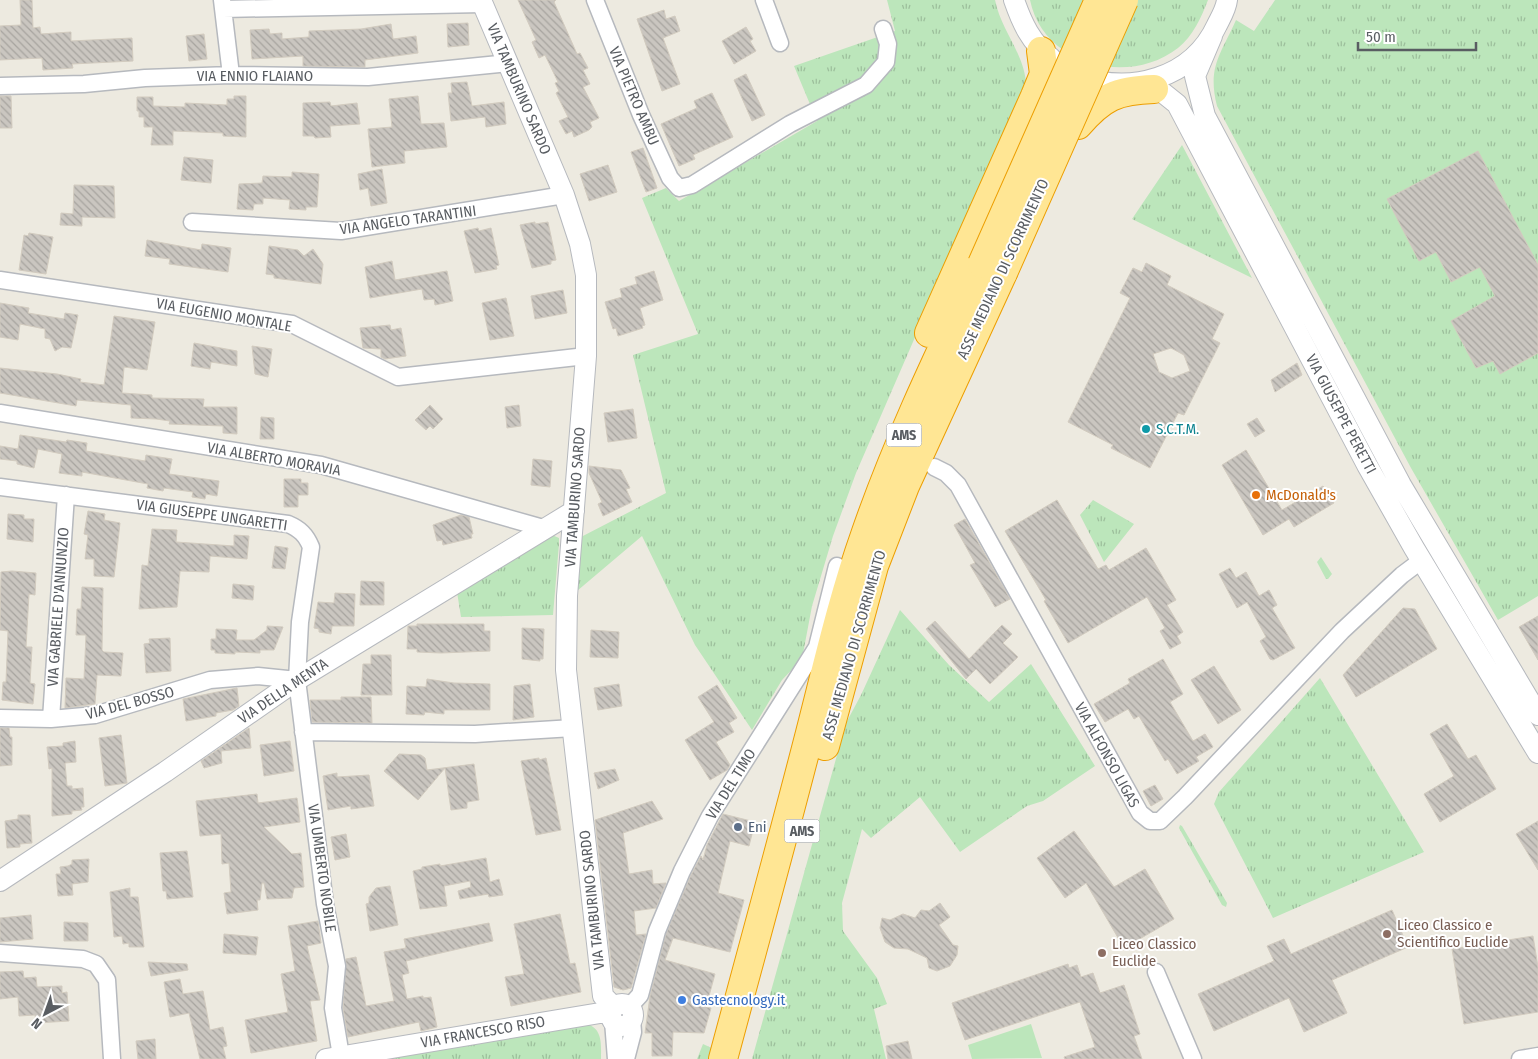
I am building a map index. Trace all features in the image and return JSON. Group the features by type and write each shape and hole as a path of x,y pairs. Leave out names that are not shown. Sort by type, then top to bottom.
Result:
{"highway":[{"name":"ASSE MEDIANO DI SCORRIMENTO","path":"741,1059 874,566 1099,0"},
{"name":"ASSE MEDIANO DI SCORRIMENTO","path":"723,1059 841,611 865,535 889,469 940,353 992,269 1124,0"},
{"path":"841,611 837,566 857,506 900,397 1044,74 1041,51"},
{"path":"874,566 894,548 934,467 1096,82"},
{"path":"1078,125 1091,110 1108,97 1148,86"}],"street":[{"name":"VIA PIETRO AMBU","path":"596,0 641,115 670,178 679,188 692,185 801,117 866,85 880,72 886,62 888,44 883,29"},
{"path":"764,0 780,43"},
{"path":"1014,0 1023,26 1041,51 1066,71 1096,82 1148,86 1193,58 1212,36"},
{"name":"VIA GIUSEPPE PERETTI","path":"1226,0 1195,76 1205,116 1401,485 1538,715"},
{"path":"231,75 223,4 482,2"},
{"name":"VIA TAMBURINO SARDO","path":"482,2 564,195 580,244 586,275 586,356 567,596 566,670 603,996 620,1013"},
{"name":"VIA ENNIO FLAIANO","path":"0,86 84,84 144,78 231,75 368,77 509,63"},
{"name":"VIA GIUSEPPE PERETTI","path":"1148,86 1162,92 1177,104 1367,465 1538,753"},
{"name":"VIA ANGELO TARANTINI","path":"192,222 341,231 564,195"},
{"name":"VIA EUGENIO MONTALE","path":"0,280 292,324 398,377 586,356"},
{"name":"VIA ALBERTO MORAVIA","path":"0,413 321,465 543,528"},
{"name":"VIA ALFONSO LIGAS","path":"934,467 946,473 958,485 1140,813 1150,821 1160,821 1186,797 1342,632 1402,575 1422,560"},
{"name":"VIA GIUSEPPE UNGARETTI","path":"0,487 288,524 299,529 307,537 311,547 300,622 297,680"},
{"name":"VIA GABRIELE D'ANNUNZIO","path":"51,719 66,495"},
{"name":"VIA DELLA MENTA","path":"0,881 165,772 297,680 543,528 574,511"},
{"name":"VIA DEL TIMO","path":"620,1013 640,995 657,931 682,871 710,816 817,647 837,566"},
{"path":"258,676 272,697"},
{"name":"VIA DEL BOSSO","path":"0,718 51,719 105,712 210,680 258,676 297,680"},
{"name":"VIA UMBERTO NOBILE","path":"297,680 325,904 337,966 333,1008 333,1058"},
{"path":"303,732 475,734 573,728"},
{"path":"0,953 83,959 96,964 108,980 112,1059"},
{"path":"1156,972 1193,1059"},
{"path":"616,1059 620,1013"},
{"path":"620,1013 634,1032 626,1059"},
{"name":"VIA FRANCESCO RISO","path":"333,1058 620,1013"},
{"path":"1520,1059 1538,1056"}],"green space":[{"path":"887,0 995,0 1002,21 1021,61 1026,82 856,473 833,536 812,606 802,659 782,680 752,730 695,645 642,536 577,591 581,537 666,493 633,355 698,334 642,198 666,188 679,201 817,121 794,66 895,31"},
{"path":"1030,0 1208,0 1192,32 1178,48 1158,60 1136,66 1113,67 1090,63 1069,54 1052,40 1038,22"},
{"path":"1275,0 1538,0 1538,596 1498,620 1411,468 1217,106 1214,81 1217,61 1236,20 1254,31"},
{"path":"1182,145 1252,278 1132,219"},
{"path":"1093,500 1134,524 1104,562 1080,515"},
{"path":"552,535 559,538 553,615 461,617 457,592"},
{"path":"1321,557 1332,574 1328,579 1326,579 1317,562"},
{"path":"900,610 949,665 989,702 1031,664 1095,766 1043,801 1027,806 960,852 920,797 871,838 862,829 842,903 843,931 877,978 887,1004 874,1009 886,1059 752,1059 846,723"},
{"path":"1320,678 1424,852 1273,918 1214,804 1219,792"},
{"path":"1180,825 1227,903 1226,907 1222,905 1179,828"},
{"path":"587,1024 596,1030 600,1038 601,1059 389,1059"},
{"path":"1031,1024 1042,1058 972,1059 968,1045"},
{"path":"703,1044 716,1050 714,1059 697,1059"}],"building":[{"path":"20,0 32,0 33,28 40,27 41,34 71,32 71,41 132,38 133,61 72,64 73,68 43,70 42,58 0,60 0,26 21,25"},
{"path":"518,0 556,0 554,2 577,54 580,53 588,68 583,70 590,84 583,87 599,118 590,122 592,127 589,130 574,137 572,131 566,134 559,121 568,117 556,93 559,91 555,83 558,82 545,55 539,58 532,42 536,40"},
{"path":"664,10 666,19 675,16 680,31 663,38 680,84 662,91 637,19"},
{"path":"468,23 469,45 448,47 447,24"},
{"path":"391,24 393,39 416,36 418,53 365,60 365,67 303,66 303,56 252,59 250,30 269,29 270,34 282,33 282,39 309,37 309,31 361,29"},
{"path":"746,27 753,39 750,41 756,51 734,64 722,41"},
{"path":"204,34 207,59 189,61 186,36"},
{"path":"746,74 765,115 752,121 734,80"},
{"path":"467,82 472,106 504,102 506,124 486,127 485,117 451,121 448,93 452,93 451,83"},
{"path":"712,93 733,137 693,155 695,159 679,166 661,124 697,108 694,101"},
{"path":"0,96 11,96 12,128 0,128"},
{"path":"234,96 246,96 246,137 223,136 223,133 173,131 173,145 151,145 153,127 144,127 144,117 139,117 139,111 137,111 137,97 153,97 153,106 185,107 185,103 227,105 227,99 234,99"},
{"path":"418,96 421,124 444,123 447,147 404,151 405,163 372,167 368,129 392,127 389,99"},
{"path":"330,102 331,106 357,103 360,124 330,126 331,137 315,138 314,136 303,136 303,103"},
{"path":"643,148 657,188 646,192 631,152"},
{"path":"1478,151 1538,265 1538,353 1500,374 1493,361 1476,368 1451,321 1495,296 1480,267 1451,282 1436,252 1419,261 1387,199"},
{"path":"184,157 213,160 211,183 181,180"},
{"path":"608,165 617,192 589,201 580,174"},
{"path":"382,169 387,203 371,206 368,188 360,190 358,174"},
{"path":"292,172 319,174 317,207 306,207 306,210 289,209 290,200 263,198 263,204 254,204 253,210 237,209 239,184 262,183 263,176 292,177"},
{"path":"74,185 114,186 115,218 82,217 82,226 60,225 61,213 73,214"},
{"path":"535,222 535,224 548,222 556,260 551,261 551,264 532,268 520,225"},
{"path":"478,228 479,231 491,228 499,265 496,266 497,269 475,273 464,231"},
{"path":"29,233 53,237 46,274 19,270 24,235 28,236"},
{"path":"147,240 201,250 202,244 231,248 228,272 169,264 170,259 145,256"},
{"path":"269,246 298,250 304,256 313,249 323,264 321,284 274,278 274,275 266,274"},
{"path":"392,261 395,280 447,271 453,301 435,305 434,299 424,300 422,289 370,298 365,267"},
{"path":"1146,263 1171,276 1167,285 1224,314 1212,339 1220,343 1184,415 1178,413 1150,468 1111,448 1113,445 1068,422 1130,298 1120,293 1133,268 1142,272","holes":["1171,348 1184,355 1190,371 1172,378 1159,372 1153,354"]},
{"path":"654,271 663,300 640,308 645,325 642,326 643,328 618,336 616,328 613,329 605,302 622,297 620,289 637,284 635,277"},
{"path":"563,290 567,313 535,319 531,296"},
{"path":"506,298 514,336 490,340 482,303"},
{"path":"0,303 29,308 28,313 64,319 65,313 78,315 71,348 62,347 55,351 50,339 45,338 45,329 20,324 18,340 0,337"},
{"path":"114,316 155,322 147,370 124,367 122,393 152,395 152,398 204,399 203,407 237,407 237,434 223,433 223,426 169,424 170,421 131,418 131,405 77,400 76,406 0,393 0,368 57,374 81,379 80,382 104,385"},
{"path":"390,325 391,330 401,328 406,356 385,359 381,357 381,349 363,348 360,328"},
{"path":"194,343 237,351 237,366 211,362 210,369 191,366"},
{"path":"252,346 272,349 268,377 255,374"},
{"path":"1297,363 1302,375 1275,392 1271,380"},
{"path":"430,405 443,419 433,429 430,426 426,430 415,420"},
{"path":"519,405 521,426 507,428 505,407"},
{"path":"633,409 637,438 608,442 604,413"},
{"path":"261,417 274,418 274,439 260,439"},
{"path":"1257,418 1265,431 1255,437 1247,424"},
{"path":"20,435 87,443 86,451 145,461 146,455 172,459 169,474 219,481 217,496 206,494 205,499 192,497 193,492 164,488 163,491 147,488 148,484 82,472 82,476 59,473 62,454 38,449 34,468 17,464 17,461 0,459 0,446 18,449"},
{"name":"McDonald's","path":"1246,450 1282,510 1323,486 1334,503 1294,527 1289,519 1263,535 1222,465"},
{"path":"533,459 552,461 550,487 531,485"},
{"path":"589,466 621,470 630,488 626,489 632,502 603,516 598,504 602,502 589,473"},
{"path":"284,479 301,479 301,483 308,483 308,495 298,495 298,507 284,507"},
{"path":"1057,500 1098,569 1106,565 1109,570 1146,548 1176,600 1167,605 1183,632 1177,636 1181,643 1170,649 1160,631 1165,628 1147,597 1068,643 1044,601 1046,600 1005,531"},
{"path":"88,511 105,514 104,520 120,523 114,577 94,576 94,559 85,559 88,535 84,534"},
{"path":"8,514 24,515 24,519 34,519 33,542 7,539"},
{"path":"461,515 469,517 473,534 471,534 472,538 443,545 442,540 437,541 433,525"},
{"path":"965,519 1010,599 995,607 970,565 975,563 954,525"},
{"path":"152,529 177,530 176,542 234,546 234,535 249,536 247,559 210,556 209,572 180,571 177,607 139,609 142,565 148,566"},
{"path":"275,546 288,548 285,569 272,568"},
{"path":"1230,568 1236,578 1246,572 1259,596 1269,590 1277,605 1272,608 1295,648 1273,660 1270,659 1260,641 1266,637 1247,602 1237,608 1219,574"},
{"path":"1,572 36,573 35,595 29,594 26,647 32,647 30,683 35,684 33,704 2,700 3,682 6,682 8,631 0,630"},
{"path":"361,581 384,582 384,605 360,605"},
{"path":"233,584 254,586 253,600 232,598"},
{"path":"82,587 103,588 102,650 104,652 123,653 121,676 97,675 95,704 65,708 66,678 84,679 86,635 76,635 77,609 81,609"},
{"path":"335,593 355,594 354,626 332,626 331,634 319,632 319,629 314,628 318,602 334,603"},
{"path":"1403,608 1415,609 1437,649 1356,697 1343,675"},
{"path":"1538,616 1538,660 1519,627"},
{"path":"935,621 969,659 1002,625 1012,634 1003,643 1018,657 990,684 976,669 966,679 926,629"},
{"path":"417,624 484,624 484,631 490,631 490,651 441,653 417,652 417,649 407,649 408,626 417,626"},
{"path":"267,626 283,627 274,650 260,650 260,653 235,652 235,654 215,653 215,650 211,650 211,639 216,639 216,629 237,630 236,640 254,640 267,630"},
{"path":"522,628 544,629 543,659 540,659 540,661 522,659"},
{"path":"591,630 619,632 618,658 590,657"},
{"path":"170,638 171,671 146,673 144,644 150,643 149,639"},
{"path":"371,655 391,655 392,695 361,695 363,664 371,664"},
{"path":"1163,659 1183,694 1170,702 1193,741 1205,734 1213,747 1196,757 1199,761 1177,774 1168,759 1165,761 1139,716 1134,719 1128,709 1105,722 1094,704 1130,683 1128,679"},
{"path":"1214,666 1241,710 1218,724 1191,680"},
{"path":"427,679 454,683 490,684 490,710 444,710 444,714 425,712 424,715 406,714 407,686 426,687"},
{"path":"530,684 534,717 513,720 514,686"},
{"path":"619,684 622,706 598,710 594,688"},
{"path":"717,685 737,718 729,723 734,732 716,742 730,765 727,770 710,780 685,740 714,722 698,697"},
{"path":"237,688 239,706 233,710 216,713 216,716 186,721 183,699"},
{"path":"341,697 371,697 372,723 312,722 310,700 341,700"},
{"path":"1447,724 1468,759 1476,755 1496,789 1440,822 1424,794 1454,776 1430,734"},
{"path":"0,728 9,728 10,737 12,737 12,765 0,766"},
{"path":"249,728 251,748 221,751 222,763 204,768 201,761"},
{"path":"121,735 127,783 105,786 99,738"},
{"path":"75,741 76,762 65,763 67,786 72,786 72,789 83,788 84,807 81,807 82,810 72,811 72,814 52,816 52,768 49,769 47,747 63,746 63,743"},
{"path":"290,741 294,771 264,776 260,745"},
{"path":"399,754 421,755 425,758 427,770 474,764 479,800 467,802 467,808 451,810 445,768 418,800 384,771"},
{"path":"539,758 539,760 546,758 561,830 536,835 521,761"},
{"path":"615,769 619,780 598,789 594,773"},
{"path":"337,773 337,777 369,775 374,806 351,809 351,806 328,810 323,776"},
{"path":"1155,785 1163,799 1151,806 1143,791"},
{"path":"257,794 258,803 297,798 300,822 264,827 292,854 301,853 304,887 294,888 292,898 267,899 264,883 262,883 260,900 257,900 258,910 227,914 224,893 231,892 229,863 222,864 221,834 200,836 196,801"},
{"path":"652,801 663,819 623,833 629,874 652,870 653,884 666,883 656,908 634,911 636,935 646,934 631,988 623,990 614,987 595,820"},
{"path":"723,814 755,822 749,846 730,841 718,893 744,900 730,952 673,938 665,960 715,974 706,1007 711,1008 704,1033 673,1032 672,1056 652,1056 652,1033 645,1033 650,996 666,934 691,875 701,856 703,860 707,845"},
{"path":"18,815 30,815 32,843 20,844 20,847 7,848 5,821 18,819"},
{"path":"1538,821 1538,870 1516,834"},
{"path":"1074,831 1114,887 1145,869 1174,919 1124,948 1086,883 1065,898 1037,858"},
{"path":"346,834 350,857 335,860 331,837"},
{"path":"187,851 193,897 167,899 166,891 163,891 160,853"},
{"path":"486,858 490,882 499,879 503,895 489,897 488,894 460,899 458,891 471,887 470,881 444,886 447,906 420,909 413,871 422,869 422,867 440,864 440,866"},
{"path":"89,859 88,882 72,884 73,895 58,896 56,874 61,874 60,867 72,864 72,860"},
{"path":"390,886 398,925 370,931 366,904 369,903 369,897 376,888"},
{"path":"130,888 130,897 138,897 144,947 129,947 129,943 123,944 122,936 114,937 110,892"},
{"path":"940,903 950,917 939,925 953,945 958,946 957,955 950,966 937,971 929,968 927,958 908,949 894,948 885,942 880,928 882,918 890,920 903,914 915,918 921,910 929,911"},
{"path":"1392,910 1408,947 1332,980 1347,1013 1304,1032 1289,998 1214,1031 1198,994 1274,961 1267,946 1284,939 1291,954"},
{"path":"560,914 570,964 575,963 581,992 511,1006 505,977 524,974 514,924"},
{"path":"31,915 33,939 0,942 0,918"},
{"path":"318,921 321,943 307,946 320,1000 310,1001 317,1041 251,1053 245,1020 288,1012 281,974 295,971 288,926"},
{"path":"64,922 88,923 88,941 64,941"},
{"path":"489,923 493,941 406,961 409,973 402,975 407,999 423,996 423,998 431,997 437,1027 421,1031 419,1022 348,1037 343,1008 346,959 356,957 366,1006 394,1001 384,952 406,948 404,939"},
{"path":"224,934 258,937 256,955 223,953"},
{"path":"1533,936 1538,967 1538,1012 1464,1024 1452,949"},
{"path":"148,962 187,964 188,970 151,976"},
{"path":"1068,964 1069,968 1077,965 1081,977 1093,973 1100,993 1124,985 1140,1034 1134,1036 1142,1059 1065,1059 1064,1057 1095,1047 1080,1002 965,1040 952,1003"},
{"path":"23,971 24,978 36,977 37,987 62,986 62,993 67,992 69,1021 36,1023 35,1015 19,1016 18,997 0,999 0,972"},
{"path":"180,979 183,994 203,991 210,1030 223,1027 227,1046 223,1047 226,1059 200,1059 189,1013 170,1017 164,982"},
{"path":"155,1039 156,1059 138,1059 136,1041"},
{"path":"908,1041 912,1059 888,1059 886,1046"}],"place":[{"name":"S.C.T.M.","path":"1146,429"},
{"name":"McDonald's","path":"1256,495"},
{"name":"Eni","path":"738,827"},
{"name":"Liceo Classico e Scientifico Euclide","path":"1387,934"},
{"name":"Liceo Classico Euclide","path":"1102,953"},
{"name":"Gastecnology.it","path":"682,1000"}]}
